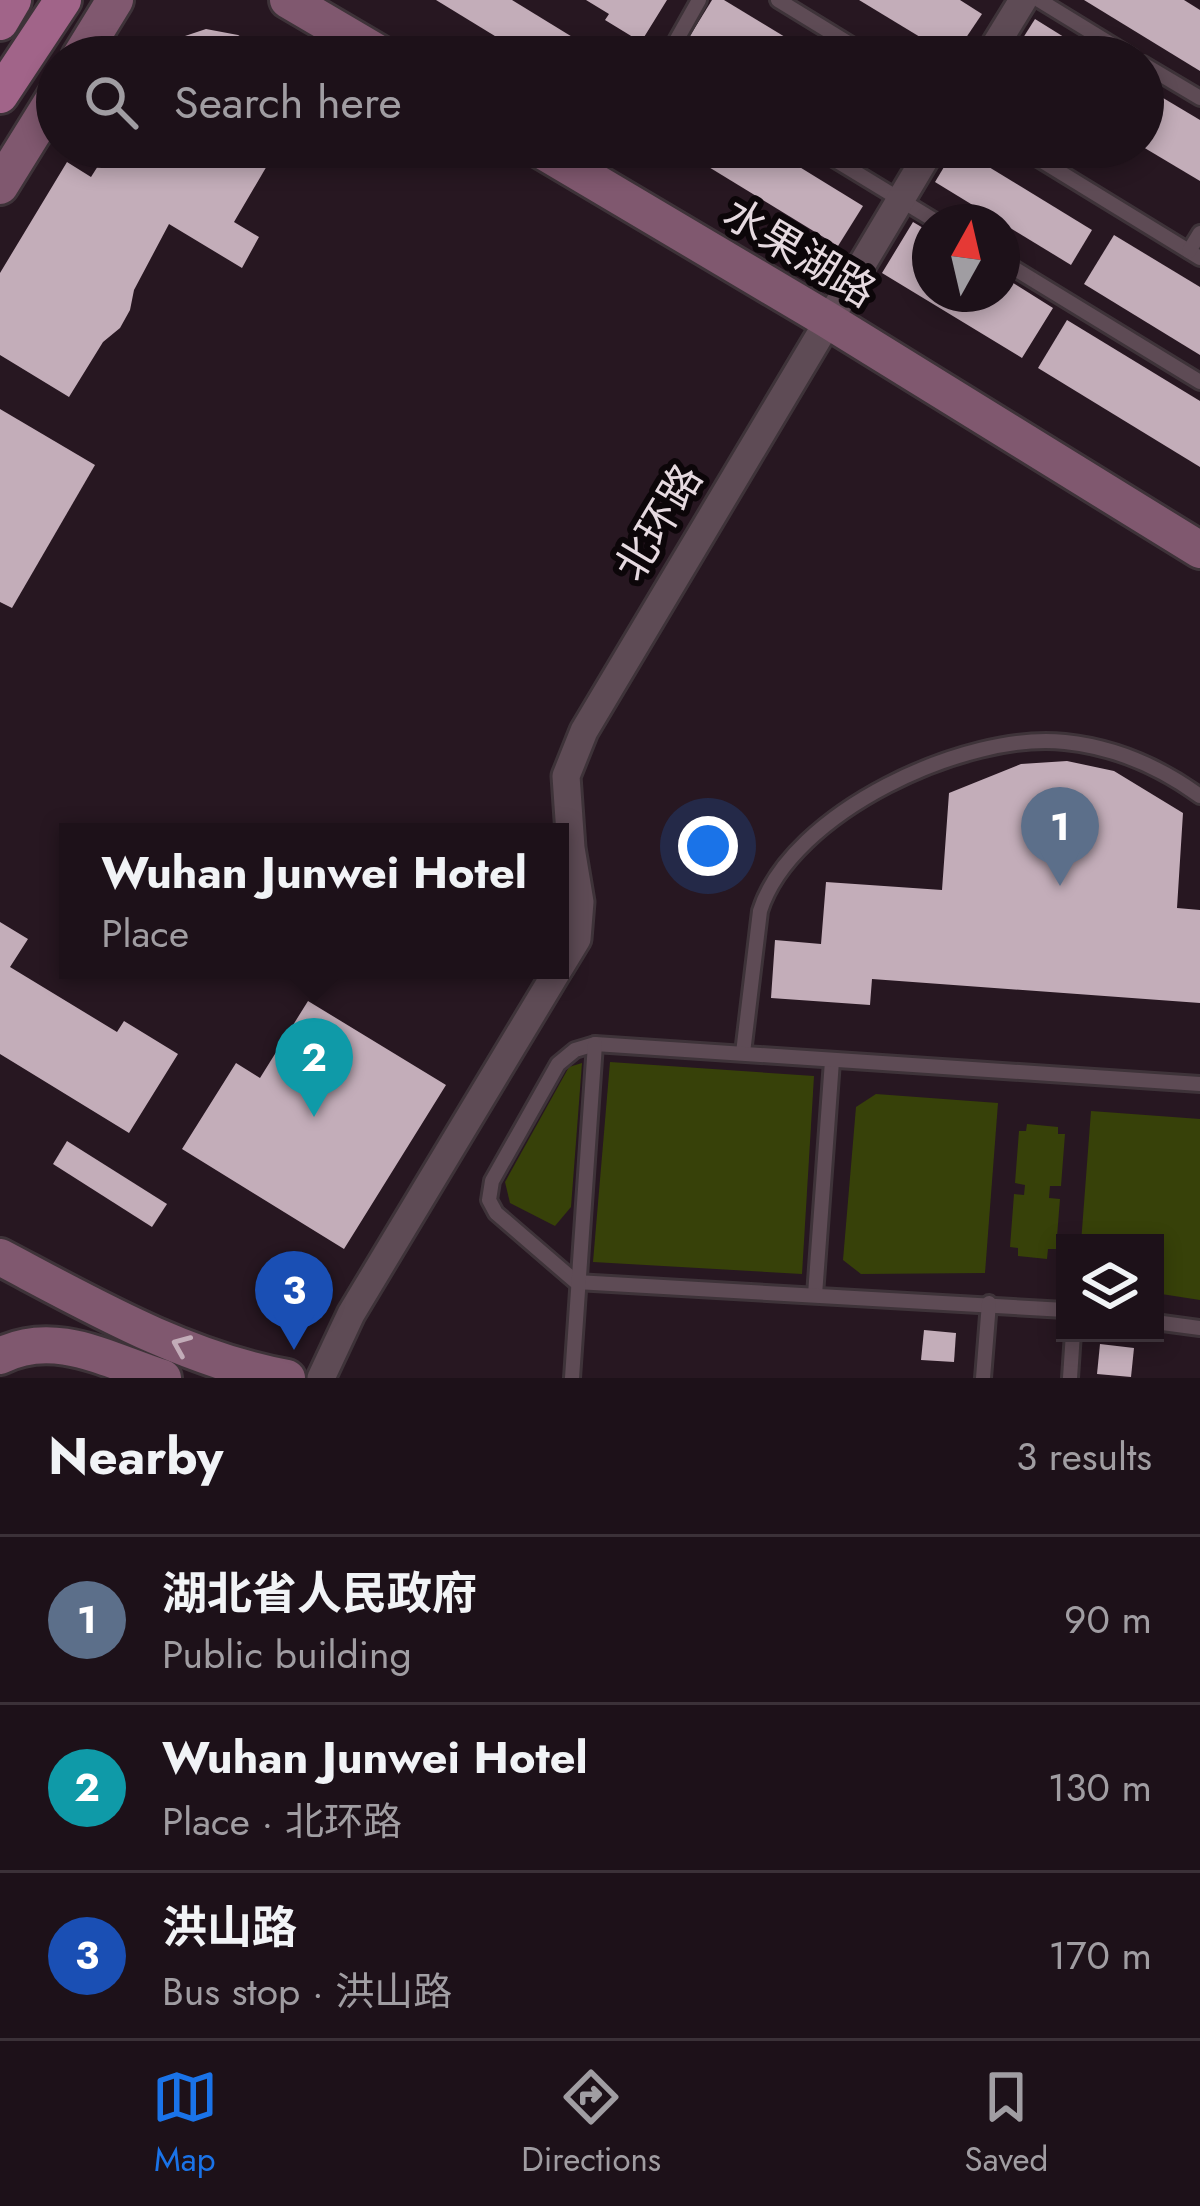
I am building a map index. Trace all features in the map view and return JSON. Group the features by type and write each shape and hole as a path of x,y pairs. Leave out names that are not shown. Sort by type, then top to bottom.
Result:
{"main road":[{"path":"0,22 13,0"},
{"path":"39,36 63,0"},
{"path":"0,95 36,41"}],"street":[{"path":"93,36 115,0"},
{"path":"288,0 349,36"},
{"path":"1002,36 1025,1"},
{"path":"0,186 36,128"},
{"name":"水果湖路","path":"571,168 1200,550"},
{"name":"北环路","path":"569,952 577,939 580,902 566,776 584,730 919,168"},
{"name":"北环路","path":"321,1378 351,1314 553,979"},
{"path":"0,1257 194,1352 287,1378"},
{"path":"0,1356 34,1344 66,1344 163,1378"}],"lane":[{"path":"679,36 699,0"},
{"path":"778,0 837,36"},
{"path":"1025,1 1092,36"},
{"path":"1164,77 1200,98"},
{"path":"848,168 912,207"},
{"path":"1053,168 1194,254 1200,232"},
{"path":"1020,272 1200,382"},
{"path":"743,1053 766,890 778,870 818,830 874,793 967,755 1029,742 1063,741 1138,760 1200,796"},
{"path":"572,1378 595,1043"},
{"path":"1056,1309 576,1282 496,1213 489,1200 492,1181 558,1064 575,1050 595,1043 1200,1084"},
{"path":"815,1295 832,1060"},
{"path":"983,1378 989,1303"},
{"path":"1164,1323 1200,1328"},
{"path":"1070,1378 1072,1342"}],"green space":[{"path":"610,1062 814,1076 802,1274 593,1262"},
{"path":"582,1063 571,1207 555,1226 510,1203 505,1182 569,1067"},
{"path":"876,1094 998,1103 985,1273 861,1274 843,1260 856,1107"},
{"path":"1091,1111 1200,1119 1200,1300 1164,1294 1164,1234 1082,1234"},
{"path":"1027,1124 1058,1127 1058,1134 1065,1134 1061,1186 1050,1186 1049,1198 1060,1199 1056,1249 1048,1249 1047,1259 1018,1256 1018,1248 1010,1247 1014,1194 1024,1195 1025,1185 1015,1183 1019,1131 1026,1131"}],"building":[{"path":"436,0 512,0 571,36 495,36"},
{"path":"586,0 667,0 645,36 631,36 605,20 609,14"},
{"path":"712,0 724,0 783,36 690,36"},
{"path":"859,0 960,0 982,14 967,36 918,36"},
{"path":"1084,0 1184,0 1200,10 1200,71 1164,49 1164,36 1143,36"},
{"path":"1035,19 1062,36 1024,36"},
{"path":"206,29 240,36 185,36"},
{"path":"1164,99 1200,120 1200,181 1164,160"},
{"path":"63,168 77,168 91,177 97,168 266,168 234,222 259,237 242,268 169,224 120,328 103,342 69,397 0,355 0,273"},
{"path":"710,168 801,168 863,206 838,246"},
{"path":"943,168 990,168 1092,230 1071,265 1020,234 1020,204 971,204 935,182"},
{"path":"912,224 912,291 882,273"},
{"path":"1114,235 1200,287 1200,355 1084,284"},
{"path":"1020,287 1053,308 1022,358 946,312 1020,312"},
{"path":"1067,320 1200,401 1200,467 1038,368"},
{"path":"0,409 95,465 12,608 0,602"},
{"path":"1067,761 1114,771 1183,813 1177,908 1200,910 1200,1003 872,979 870,1005 771,998 775,940 821,944 826,882 942,890 949,793 1021,764"},
{"path":"0,922 28,939 10,967 117,1032 124,1021 178,1054 129,1133 0,1054"},
{"path":"308,1001 446,1085 344,1249 182,1149 236,1063 260,1078"},
{"path":"67,1141 167,1204 152,1227 53,1164"},
{"path":"924,1330 956,1333 954,1362 921,1360"},
{"path":"1100,1344 1134,1348 1131,1377 1097,1374"}],"place":[{"name":"湖北省人民政府","path":"1060,886"},
{"name":"Wuhan Junwei Hotel","path":"314,1117"},
{"name":"洪山路","path":"294,1350"}]}
